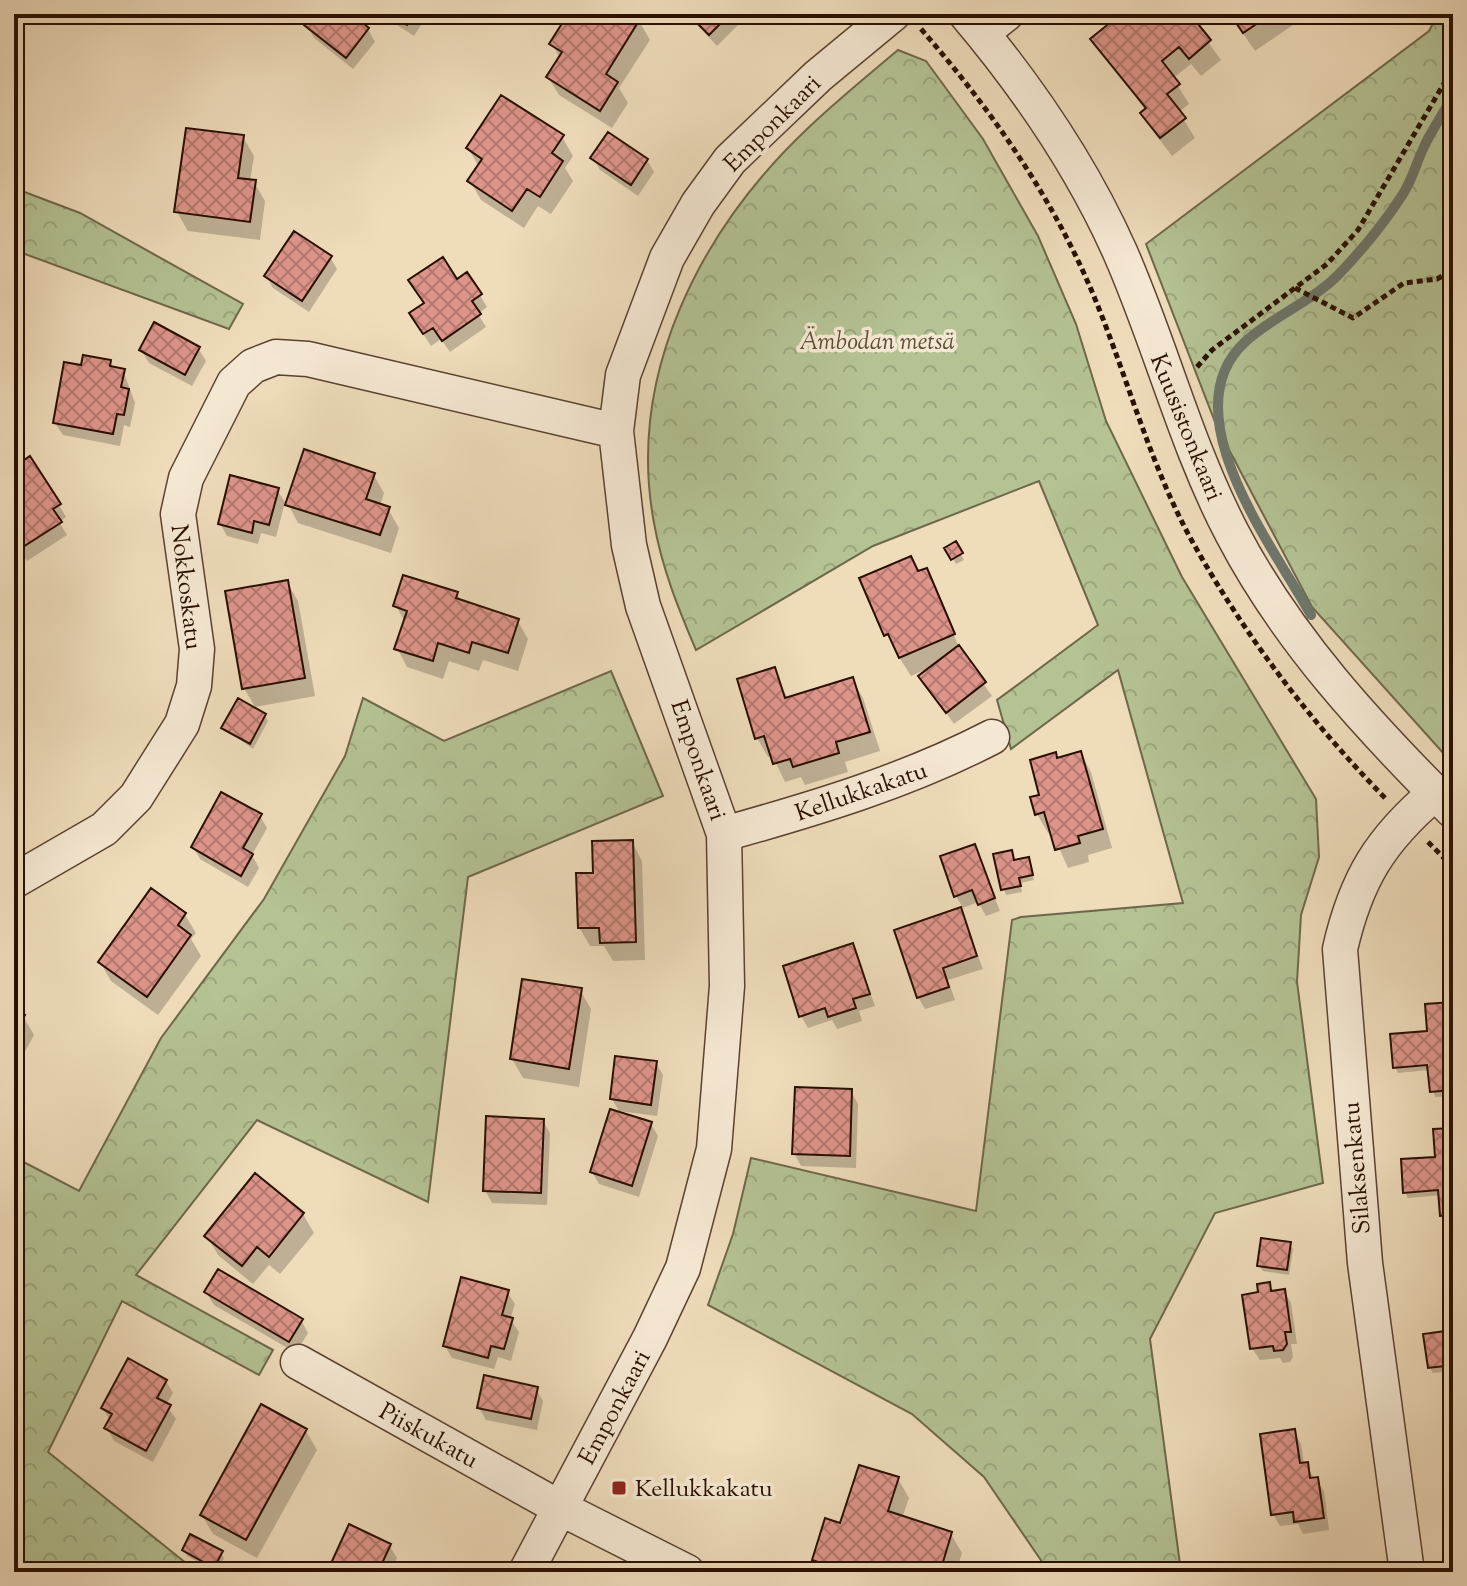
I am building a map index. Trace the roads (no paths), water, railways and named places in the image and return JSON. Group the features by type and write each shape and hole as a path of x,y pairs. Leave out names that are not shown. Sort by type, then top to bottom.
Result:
{"street":[{"name":"Emponkaari","path":"526,1572 683,1268 714,1149 727,986 724,834 643,606 629,545 616,431 623,375 667,258 698,204 730,160 771,118 893,14"},
{"name":"Kuusistonkaari","path":"984,20 1083,181 1120,252 1205,479 1274,606 1314,662 1444,802"},
{"name":"Nokkoskatu","path":"14,881 104,829 136,797 182,724 194,686 197,649 178,514 186,478 234,383 253,366 276,357 308,359 616,431"},
{"name":"Kellukkakatu","path":"724,834 831,804 910,775 992,737"},
{"name":"Silaksenkatu","path":"1407,1572 1365,1263 1340,949 1350,905 1368,865 1405,819 1444,802"},
{"name":"Piiskukatu","path":"298,1362 560,1508 687,1572"}],"waterway":[{"path":"1311,615 1253,517 1235,479 1222,441 1218,404 1224,371 1245,342 1329,284 1365,246 1406,189 1426,142 1453,96"}],"place":[{"name":"Kellukkakatu","path":"619,1488"}],"park label":[{"name":"Ämbodan metsä","path":"877,341"}]}
